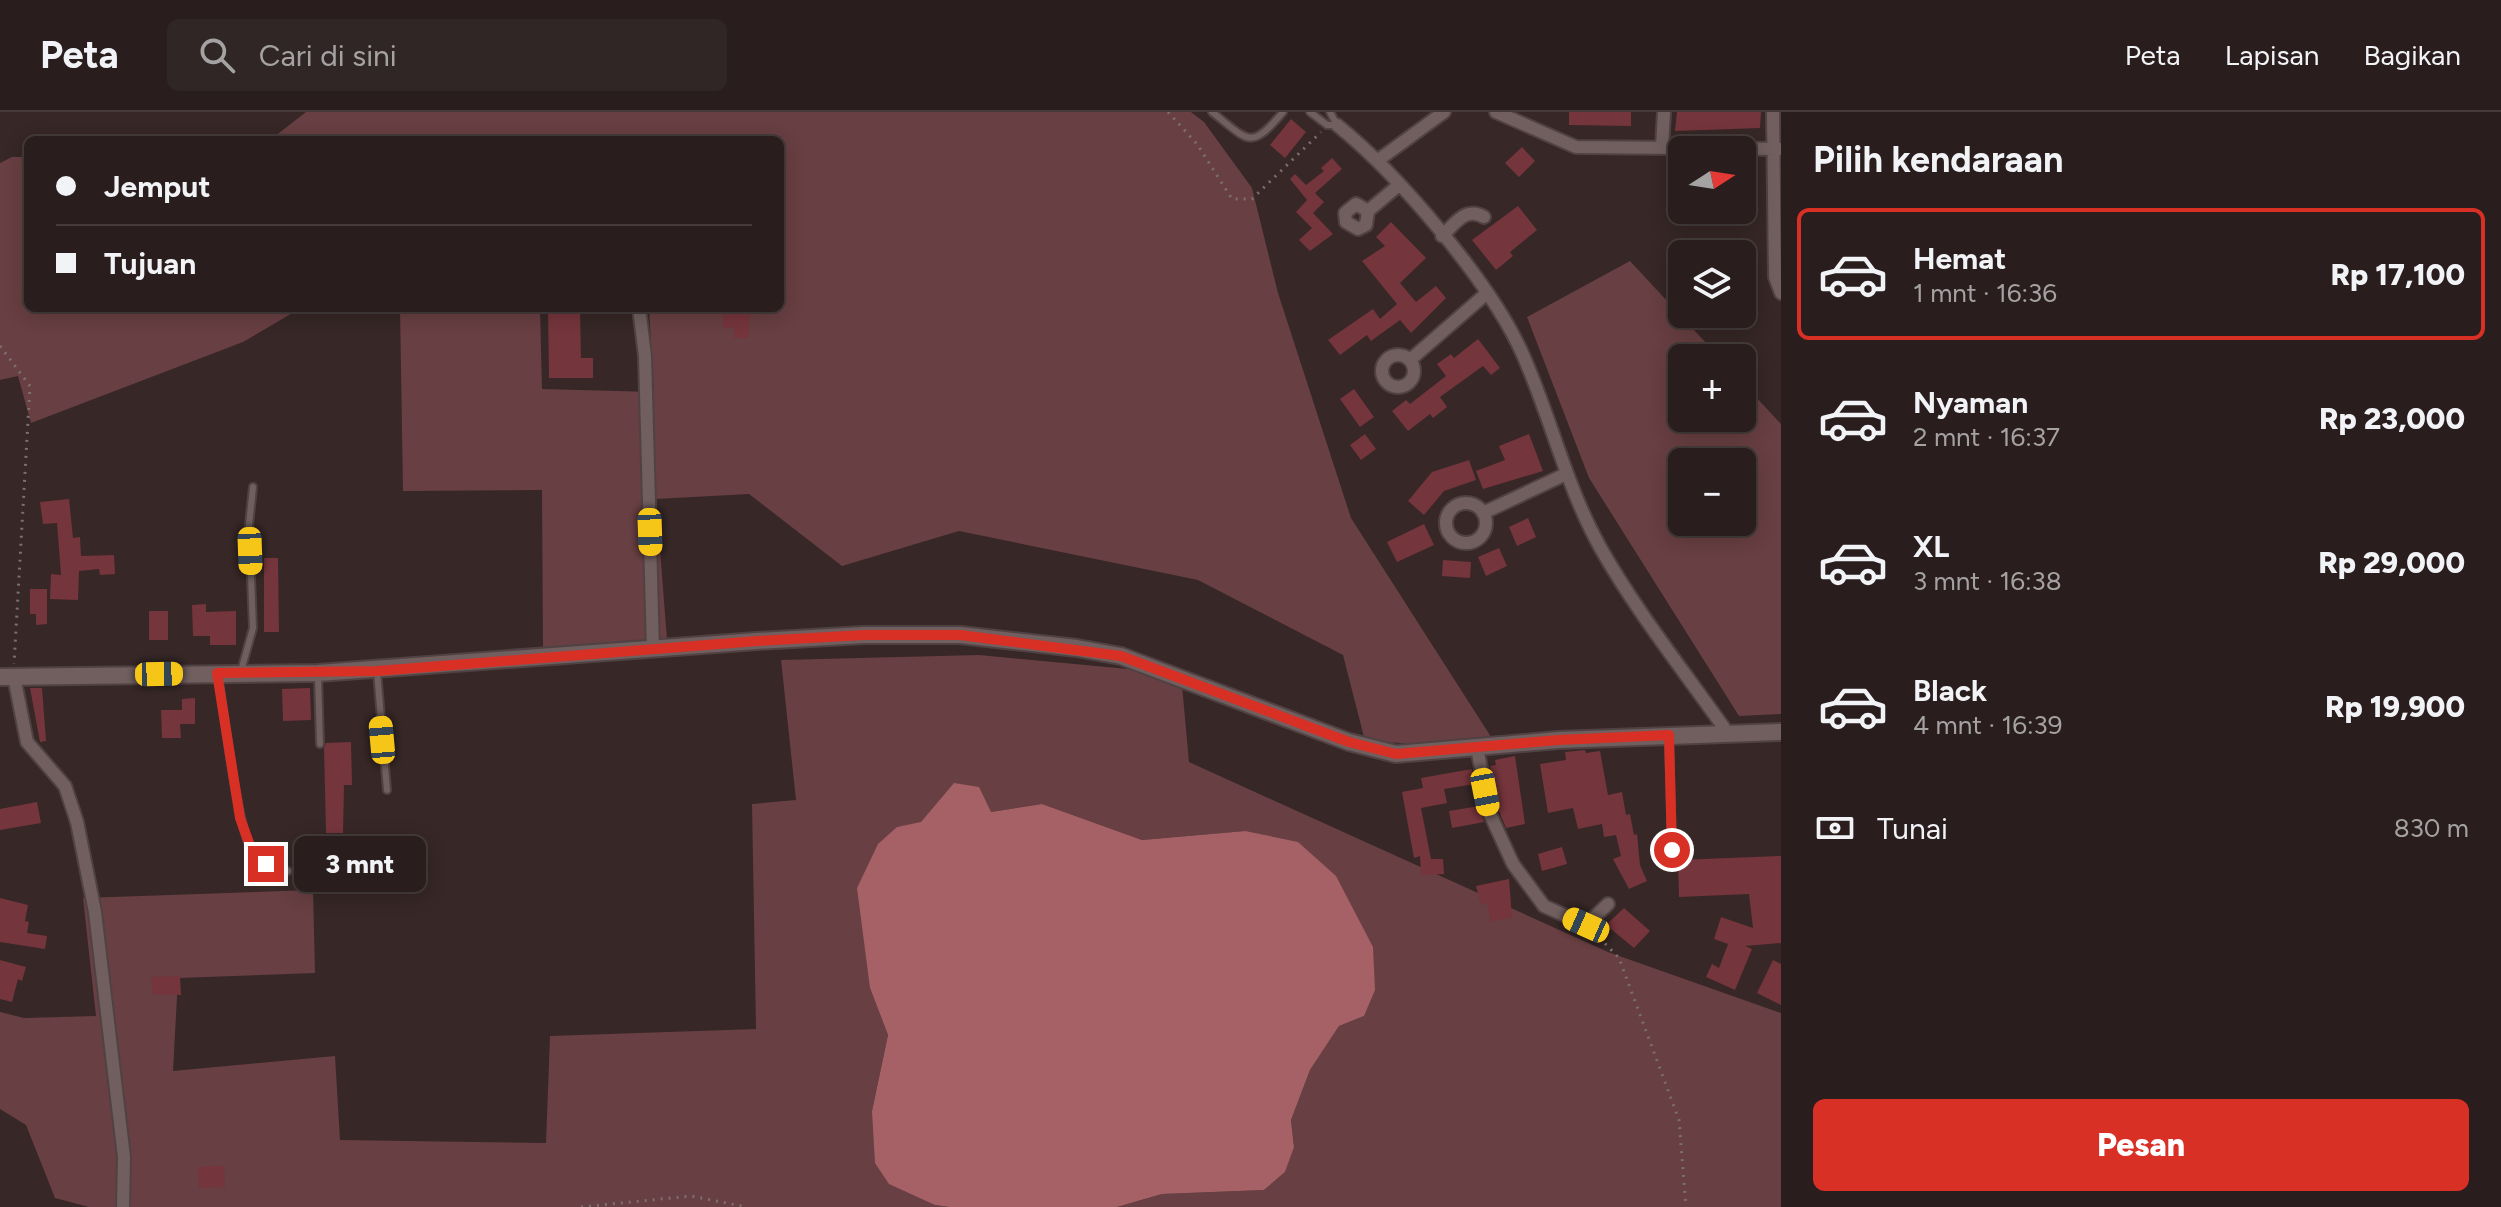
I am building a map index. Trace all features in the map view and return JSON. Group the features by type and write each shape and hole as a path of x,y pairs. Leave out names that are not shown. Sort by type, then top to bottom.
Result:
{"main road":[{"path":"7,677 377,671 864,635 960,635 1121,656 1349,742 1396,754 1669,735 1781,732"}],"street":[{"path":"1377,161 1444,112"},
{"path":"1496,112 1576,147 1777,149"},
{"path":"1662,148 1664,112"},
{"path":"1773,112 1777,149 1775,277 1781,293"},
{"path":"1332,125 1377,161 1487,293 1524,356 1566,474 1612,566 1727,732"},
{"path":"1368,211 1399,185"},
{"path":"1442,236 1466,213 1475,212 1484,217"},
{"path":"1410,360 1487,293"},
{"path":"640,312 645,356 653,650"},
{"path":"1483,513 1566,474"},
{"path":"7,677 27,742 65,786 77,822 95,912 124,1157 123,1207"},
{"path":"1477,748 1490,814 1513,864 1544,906 1586,925 1608,904"}],"lane":[{"path":"1212,112 1244,137 1255,139 1263,136 1283,112"},
{"path":"1310,112 1332,125"},
{"path":"1330,112 1332,125"},
{"path":"241,671 253,628 249,525 253,487"},
{"path":"377,671 387,790"},
{"path":"217,673 240,818 253,854 266,864 288,871"},
{"path":"318,673 320,744"},
{"path":"1669,735 1672,850"}],"path":[{"path":"1168,112 1197,144 1232,199 1252,199 1332,125"},
{"path":"0,346 30,386 7,677"},
{"path":"1586,925 1619,958 1679,1120 1686,1207"},
{"path":"581,1207 691,1196 747,1207"}],"shaded area":[{"path":"306,112 1191,112 1204,122 1252,188 1278,293 1351,518 1493,740 1434,745 1365,741 1343,655 1198,580 959,531 842,566 749,494 656,499 667,639 543,653 542,490 403,491 400,312 540,312 542,389 654,392 649,312 784,312 784,136 275,136"},
{"path":"12,157 24,157 24,312 294,312 243,342 31,423 18,376 0,380 0,163"},
{"path":"1630,261 1668,302 1668,328 1692,328 1707,344 1668,344 1668,432 1756,432 1756,397 1781,424 1781,714 1739,716 1589,478 1527,317"},
{"path":"979,655 1181,674 1189,762 1608,952 1781,1013 1781,1207 1117,1207 1162,1194 1264,1190 1285,1172 1294,1145 1291,1120 1310,1070 1339,1026 1364,1016 1245,831 1142,840 1042,804 897,827 870,988 888,1035 872,1111 935,1205 949,1207 89,1207 55,1198 26,1125 0,1109 0,1012 24,1018 96,1016 83,898 313,890 315,973 178,978 173,1071 335,1056 340,1140 546,1143 550,1036 756,1029 752,804 796,800 781,660"},
{"path":"954,783 979,787 991,812 1042,804 1142,840 1245,831 1298,842 1336,876 1373,947 1375,990 1364,1016 1339,1026 1310,1070 1291,1120 1294,1147 1285,1172 1264,1190 1162,1194 1117,1207 949,1207 935,1205 889,1184 875,1163 872,1111 888,1035 870,988 857,888 878,844 897,827 921,822"}],"building":[{"path":"1569,112 1631,112 1631,126 1569,125"},
{"path":"1677,112 1761,112 1760,128 1675,131"},
{"path":"1291,119 1306,132 1285,158 1270,145"},
{"path":"1522,147 1535,161 1519,177 1505,163"},
{"path":"1332,158 1342,169 1315,193 1324,202 1313,213 1333,234 1310,251 1299,240 1312,228 1296,212 1307,200 1290,179 1295,174 1306,185 1324,171 1321,168"},
{"path":"1518,206 1537,230 1510,252 1513,256 1496,270 1472,240"},
{"path":"1391,222 1426,258 1400,283 1416,302 1436,286 1446,298 1411,333 1400,320 1371,341 1367,335 1340,355 1328,340 1373,309 1380,319 1397,304 1362,261 1385,246 1376,237"},
{"path":"548,312 580,312 581,358 593,358 593,378 549,378"},
{"path":"723,312 750,312 748,338 734,338 734,327 723,328"},
{"path":"1478,339 1500,368 1491,375 1483,366 1440,397 1447,407 1433,418 1430,414 1408,431 1392,411 1406,400 1410,404 1446,376 1437,364 1451,354 1454,358"},
{"path":"1354,389 1374,417 1360,427 1340,399"},
{"path":"1365,434 1376,449 1361,460 1350,445"},
{"path":"1529,434 1543,471 1483,489 1476,471 1505,460 1499,446"},
{"path":"1469,460 1476,480 1444,491 1424,515 1408,501 1432,472"},
{"path":"69,499 73,538 80,537 81,556 114,555 115,574 100,575 99,569 79,571 78,600 50,599 51,574 61,575 57,523 43,524 40,502"},
{"path":"1528,518 1536,537 1517,546 1509,527"},
{"path":"1424,524 1434,545 1397,562 1387,542"},
{"path":"1499,548 1507,566 1486,576 1478,557"},
{"path":"264,558 278,558 279,632 264,632"},
{"path":"1443,560 1471,562 1470,578 1442,576"},
{"path":"30,589 47,589 47,624 36,625 36,614 30,614"},
{"path":"206,604 206,612 236,611 236,645 210,645 210,636 193,636 192,605"},
{"path":"149,611 168,611 168,640 149,640"},
{"path":"30,688 42,688 46,741 40,742"},
{"path":"310,688 311,720 283,721 282,689"},
{"path":"195,698 195,724 180,724 181,738 162,738 161,710 182,710 182,699"},
{"path":"351,742 352,785 344,785 343,833 326,833 324,748 326,743"},
{"path":"1585,750 1586,753 1600,751 1608,795 1622,792 1626,815 1630,814 1634,835 1637,834 1640,865 1647,881 1629,889 1613,859 1621,856 1616,835 1604,837 1602,824 1578,829 1573,808 1548,813 1540,764 1566,760 1565,752"},
{"path":"1515,756 1525,824 1506,828 1499,811 1490,766 1496,765 1495,760"},
{"path":"1472,769 1475,784 1444,789 1447,803 1421,808 1431,859 1443,859 1444,874 1421,875 1420,856 1414,858 1402,792 1423,788 1421,778"},
{"path":"37,802 41,823 0,830 0,809"},
{"path":"1479,806 1484,822 1452,828 1449,811"},
{"path":"1562,847 1567,864 1542,871 1538,854"},
{"path":"1781,856 1781,943 1745,946 1752,949 1735,990 1706,977 1712,964 1719,968 1728,944 1714,939 1721,917 1753,928 1749,894 1679,897 1678,860"},
{"path":"1509,879 1512,917 1491,922 1487,903 1481,905 1476,886"},
{"path":"0,898 28,905 25,921 29,922 27,933 47,936 45,949 0,942"},
{"path":"1624,908 1650,931 1634,948 1606,925"},
{"path":"0,960 26,967 22,981 18,979 12,1002 0,999"},
{"path":"1773,960 1781,964 1781,1005 1757,993"},
{"path":"180,976 181,995 153,994 151,977"},
{"path":"224,1166 225,1187 199,1188 198,1167"}],"route":[{"path":"266,864 253,854 240,818 217,673 377,671 864,635 960,635 1121,656 1349,742 1396,754 1558,740 1669,735 1672,850"}]}
